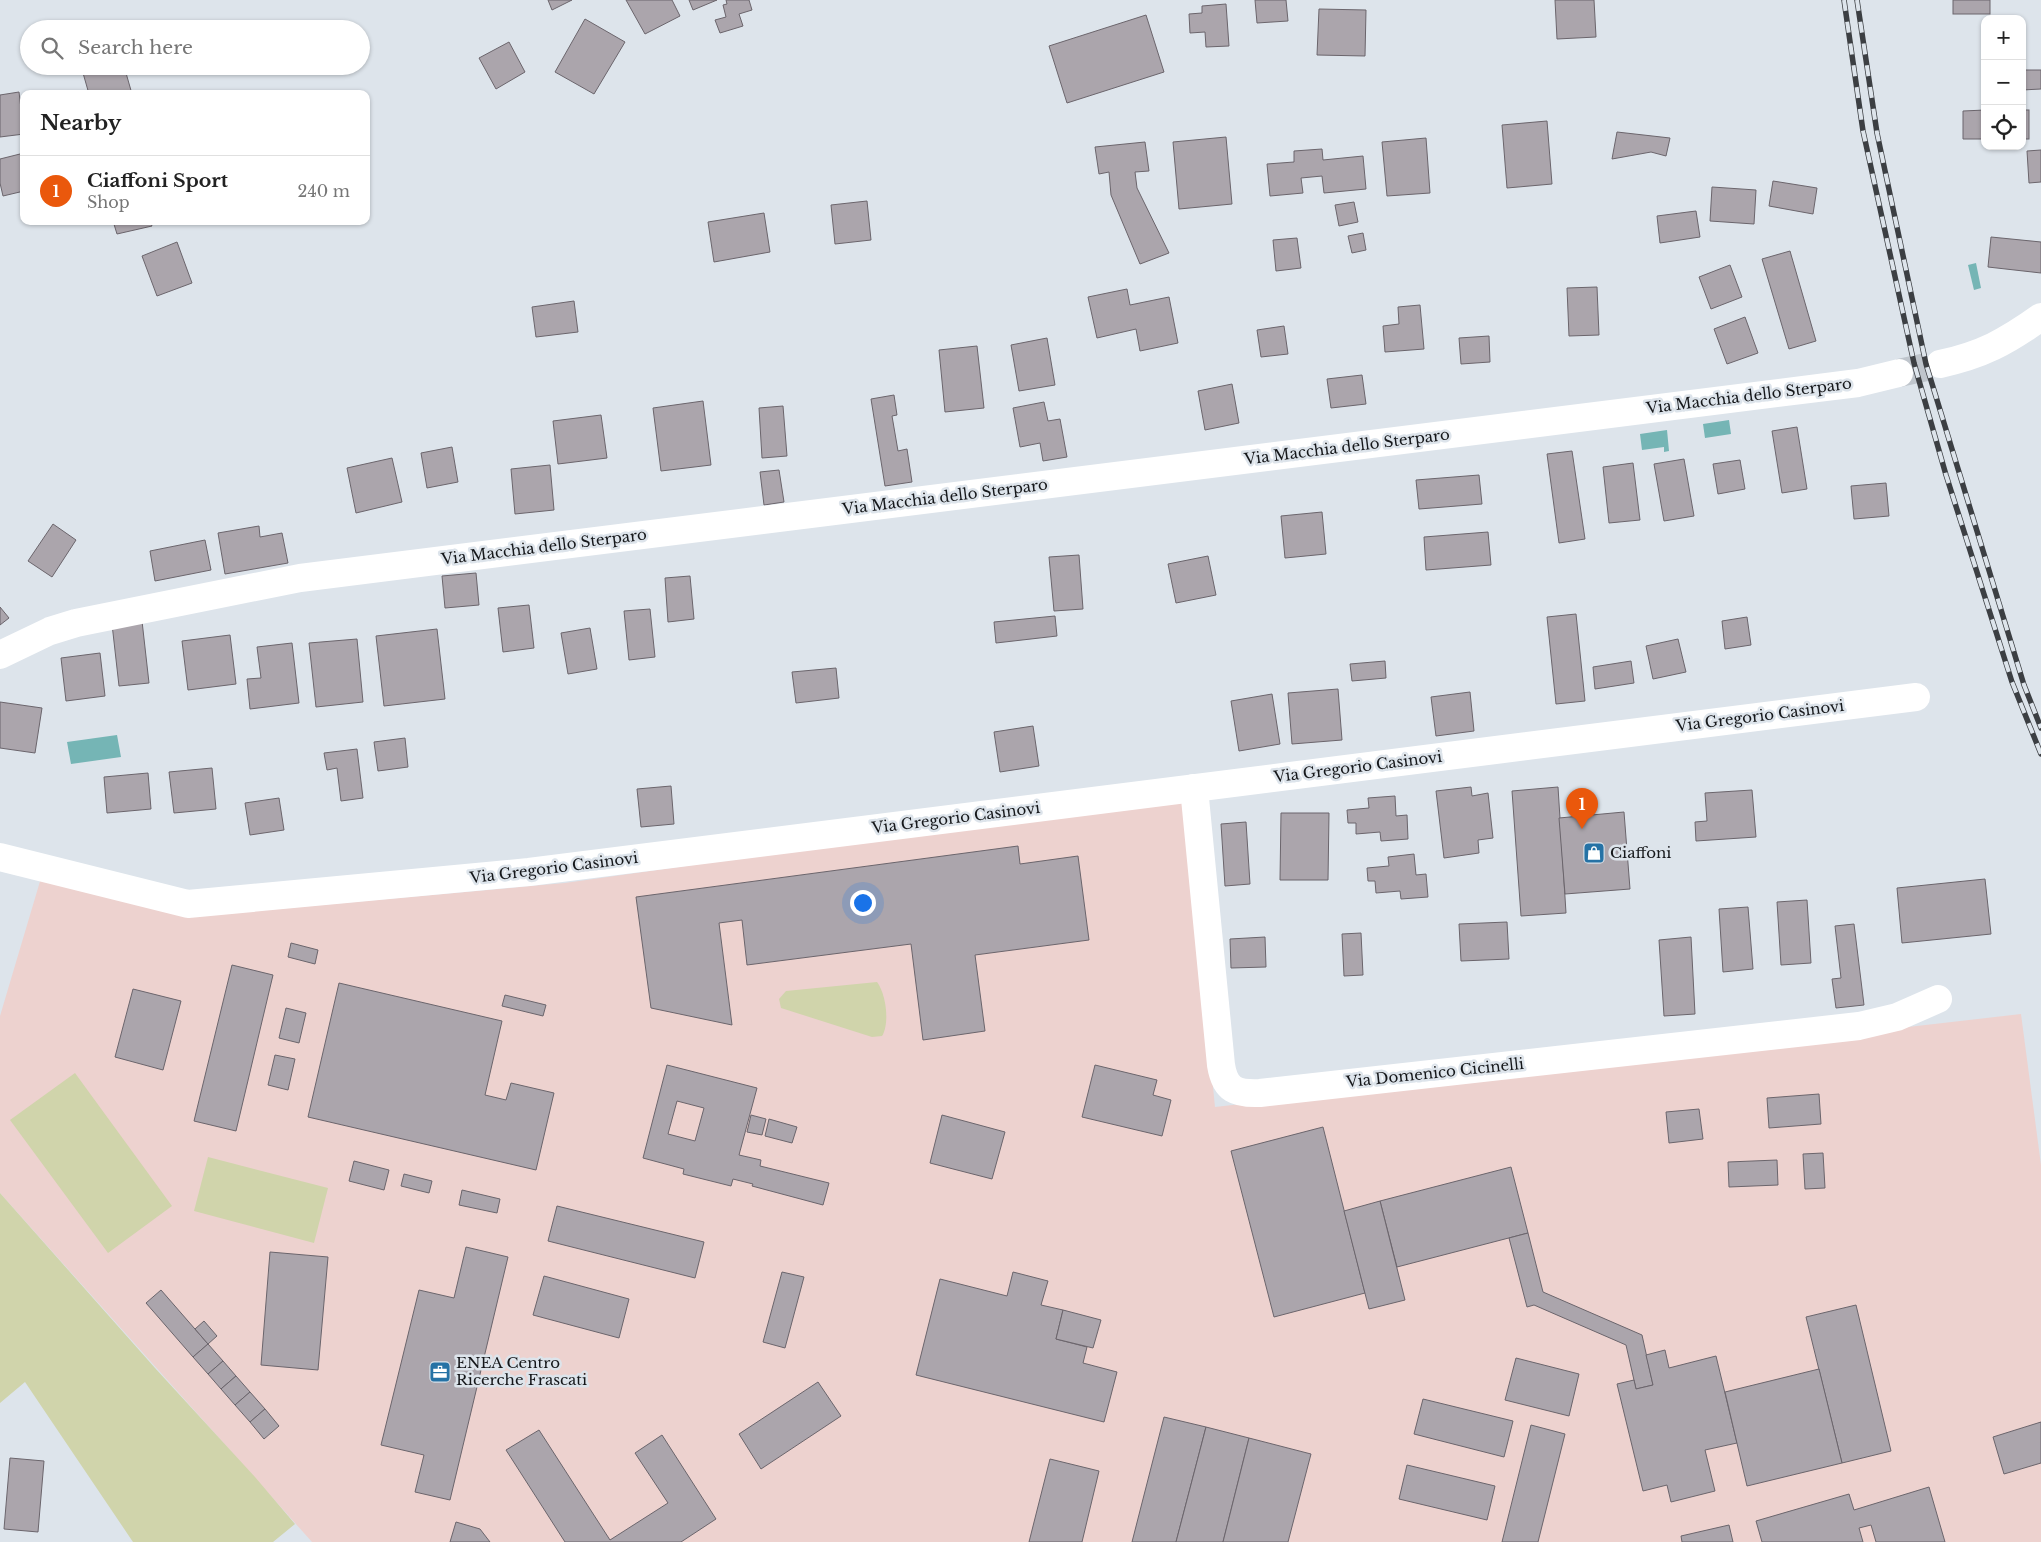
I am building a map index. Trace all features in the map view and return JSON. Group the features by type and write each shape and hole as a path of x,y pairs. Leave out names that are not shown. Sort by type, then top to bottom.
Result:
{"street":[{"path":"1940,364 1965,359 1990,350 2018,334 2041,317"},
{"name":"Via Macchia dello Sterparo","path":"0,654 50,631 76,622 300,578 1848,384 1899,374"},
{"name":"Via Gregorio Casinovi","path":"0,857 188,904 529,872 1916,697"},
{"name":"Via Domenico Cicinelli","path":"1194,788 1221,1065 1227,1084 1238,1092 1253,1094 1859,1026 1897,1017 1938,999"}],"shaded area":[{"path":"1184,796 1215,1107 2021,1014 2041,1165 2041,1542 312,1542 0,1193 0,1016 41,878 197,916 565,883"}],"green space":[{"path":"877,982 883,994 886,1009 886,1024 882,1036 872,1037 781,1008 779,999 786,991"},
{"path":"75,1073 172,1206 108,1253 10,1120"},
{"path":"208,1157 328,1188 314,1243 194,1211"},
{"path":"0,1193 295,1524 273,1542 133,1542 25,1382 0,1403"}],"water":[{"path":"1976,263 1981,288 1974,290 1968,265"},
{"path":"1729,420 1731,434 1705,438 1703,424"},
{"path":"1667,430 1669,451 1664,452 1664,447 1642,450 1640,434"},
{"path":"117,735 121,757 71,764 67,742"}],"building":[{"path":"548,0 572,0 552,10"},
{"path":"626,0 672,0 680,16 645,34"},
{"path":"689,0 717,0 693,10"},
{"path":"726,0 749,0 752,10 739,14 743,26 720,33 715,20 726,17 723,5 727,4"},
{"path":"1255,0 1286,0 1288,21 1257,23"},
{"path":"1555,0 1594,0 1596,37 1557,39"},
{"path":"1953,0 1990,0 1990,14 1953,14"},
{"path":"1226,4 1229,46 1206,47 1205,32 1190,33 1189,14 1202,13 1202,6"},
{"path":"1319,9 1366,10 1365,56 1317,55"},
{"path":"1146,15 1164,72 1067,103 1049,46"},
{"path":"585,19 625,42 594,94 555,72"},
{"path":"509,42 525,72 496,89 479,58"},
{"path":"2026,70 2041,70 2041,89 2026,90"},
{"path":"84,75 127,75 131,90 88,90"},
{"path":"19,92 20,134 0,137 0,95"},
{"path":"1981,110 1981,139 1963,139 1963,111"},
{"path":"2026,110 2029,110 2029,139 2026,139"},
{"path":"1547,121 1552,184 1507,188 1502,125"},
{"path":"1617,132 1670,138 1666,156 1651,152 1612,159"},
{"path":"1226,137 1232,204 1179,209 1173,142"},
{"path":"1426,138 1430,193 1387,196 1382,142"},
{"path":"1145,142 1149,171 1135,172 1137,188 1169,253 1140,264 1111,195 1109,172 1099,174 1095,147"},
{"path":"1322,149 1323,160 1363,156 1366,189 1324,193 1322,176 1301,178 1303,193 1270,196 1267,164 1294,162 1294,151"},
{"path":"2041,150 2041,182 2029,183 2027,151"},
{"path":"20,154 20,192 3,196 0,183 0,159"},
{"path":"1773,181 1817,188 1813,214 1769,206"},
{"path":"1712,187 1756,190 1754,224 1710,221"},
{"path":"867,201 871,240 835,244 831,205"},
{"path":"1354,202 1358,222 1339,226 1335,205"},
{"path":"1696,211 1700,237 1660,243 1657,216"},
{"path":"764,213 770,252 714,262 708,222"},
{"path":"114,225 152,226 117,234"},
{"path":"1363,233 1366,250 1352,253 1348,236"},
{"path":"1991,237 2041,242 2041,273 1988,267"},
{"path":"1297,238 1301,268 1276,271 1273,240"},
{"path":"177,242 192,283 157,296 142,256"},
{"path":"1790,251 1816,341 1789,349 1762,259"},
{"path":"1730,265 1742,297 1711,309 1699,277"},
{"path":"1597,287 1599,335 1569,336 1567,288"},
{"path":"1127,289 1130,305 1169,297 1178,343 1140,351 1136,329 1097,338 1088,297"},
{"path":"574,301 578,332 536,337 532,307"},
{"path":"1420,305 1424,349 1385,352 1383,326 1399,324 1398,307"},
{"path":"1745,317 1758,353 1727,364 1714,329"},
{"path":"1284,326 1288,354 1261,357 1257,330"},
{"path":"1489,336 1490,362 1461,364 1459,338"},
{"path":"1047,338 1055,385 1019,391 1011,345"},
{"path":"977,346 984,408 945,412 939,350"},
{"path":"1362,375 1366,404 1331,408 1327,379"},
{"path":"1232,384 1239,423 1205,430 1198,391"},
{"path":"894,395 897,415 892,416 898,451 907,449 912,482 885,486 871,399"},
{"path":"703,401 711,465 661,471 653,408"},
{"path":"1044,402 1048,421 1060,419 1067,457 1043,461 1040,443 1020,447 1013,408"},
{"path":"783,406 787,456 762,458 759,408"},
{"path":"601,415 607,458 558,464 553,421"},
{"path":"1797,427 1807,489 1782,493 1772,431"},
{"path":"452,447 458,482 427,488 421,453"},
{"path":"1572,451 1585,539 1559,543 1547,454"},
{"path":"392,458 402,502 356,513 347,468"},
{"path":"1684,459 1694,516 1664,521 1654,464"},
{"path":"1740,460 1745,489 1718,494 1713,464"},
{"path":"1633,463 1640,520 1609,523 1603,467"},
{"path":"550,465 554,510 515,514 511,469"},
{"path":"779,470 784,502 764,505 760,472"},
{"path":"1479,475 1482,504 1419,509 1416,480"},
{"path":"1886,483 1889,516 1854,519 1851,486"},
{"path":"1322,512 1326,554 1285,558 1281,516"},
{"path":"53,524 76,540 52,577 28,561"},
{"path":"259,526 260,537 282,533 288,563 225,574 218,533"},
{"path":"1488,532 1491,565 1426,570 1424,537"},
{"path":"205,540 211,570 155,581 150,551"},
{"path":"1079,555 1083,609 1054,611 1049,557"},
{"path":"1208,556 1216,595 1176,603 1168,564"},
{"path":"476,573 479,605 445,608 442,576"},
{"path":"690,576 694,619 668,622 665,578"},
{"path":"529,605 534,648 503,652 498,608"},
{"path":"0,607 9,618 0,625"},
{"path":"650,609 655,657 629,660 624,611"},
{"path":"1576,614 1585,701 1556,704 1547,617"},
{"path":"1055,616 1057,636 996,643 994,622"},
{"path":"1747,617 1751,645 1725,649 1722,621"},
{"path":"142,621 149,683 119,686 112,624"},
{"path":"590,628 597,669 568,674 561,633"},
{"path":"437,629 445,699 384,706 376,636"},
{"path":"230,635 236,684 188,690 182,641"},
{"path":"357,639 363,702 316,707 309,643"},
{"path":"1678,639 1686,672 1653,679 1646,646"},
{"path":"292,643 299,703 250,709 247,679 261,678 257,647"},
{"path":"100,653 105,696 66,701 61,658"},
{"path":"1385,661 1386,678 1352,681 1350,664"},
{"path":"1631,661 1634,683 1595,689 1593,667"},
{"path":"836,668 839,698 796,703 792,672"},
{"path":"1338,689 1342,740 1292,744 1288,693"},
{"path":"1470,692 1474,731 1436,736 1431,697"},
{"path":"1272,694 1280,744 1239,751 1231,701"},
{"path":"0,702 42,708 35,753 0,748"},
{"path":"1033,726 1039,766 1000,772 994,732"},
{"path":"405,738 408,767 378,771 374,742"},
{"path":"357,749 363,798 341,801 337,768 327,770 324,753"},
{"path":"212,768 216,809 174,813 169,772"},
{"path":"148,773 151,809 107,813 104,777"},
{"path":"671,786 674,824 641,827 637,789"},
{"path":"1471,787 1472,796 1488,793 1493,838 1478,840 1479,853 1444,858 1436,791"},
{"path":"1558,787 1566,913 1521,916 1512,791"},
{"path":"1752,790 1756,837 1696,841 1695,822 1707,821 1705,793"},
{"path":"1395,796 1396,816 1407,815 1408,839 1381,841 1380,832 1356,834 1356,823 1348,823 1347,810 1369,808 1368,798"},
{"path":"279,798 284,830 250,835 245,803"},
{"name":"Ciaffoni","path":"1624,812 1630,889 1565,894 1559,818"},
{"path":"1281,813 1329,813 1328,880 1280,880"},
{"path":"1246,822 1250,884 1225,886 1221,824"},
{"path":"1018,846 1020,864 1078,856 1089,940 975,955 985,1031 923,1040 911,944 747,965 742,920 719,923 732,1025 651,1008 636,897"},
{"path":"1414,854 1416,875 1426,874 1428,897 1401,899 1400,891 1376,893 1375,881 1368,881 1367,868 1389,866 1388,857"},
{"path":"1985,879 1991,934 1902,943 1897,888"},
{"path":"1807,900 1811,963 1781,965 1777,902"},
{"path":"1748,907 1753,969 1723,972 1719,909"},
{"path":"1507,922 1509,959 1461,961 1459,924"},
{"path":"1854,924 1864,1005 1836,1008 1832,979 1841,978 1835,926"},
{"path":"1361,933 1363,975 1344,976 1342,934"},
{"path":"1265,937 1266,967 1231,968 1230,939"},
{"path":"1691,937 1695,1014 1664,1016 1659,940"},
{"path":"291,943 318,950 315,964 288,957"},
{"path":"232,965 273,975 236,1131 194,1121"},
{"path":"339,983 502,1021 485,1095 506,1100 511,1083 554,1093 536,1170 308,1117"},
{"path":"133,989 181,1001 163,1070 115,1057"},
{"path":"505,995 546,1005 543,1016 502,1006"},
{"path":"286,1008 306,1013 299,1043 279,1038"},
{"path":"275,1055 295,1059 288,1090 268,1085"},
{"path":"667,1065 757,1088 739,1155 761,1160 760,1166 829,1183 823,1205 733,1179 731,1186 683,1174 684,1169 643,1158","holes":["677,1101 704,1108 695,1141 668,1134"]},
{"path":"1095,1065 1157,1080 1153,1095 1171,1100 1162,1136 1082,1117"},
{"path":"1819,1094 1821,1124 1769,1128 1767,1098"},
{"path":"1699,1109 1703,1139 1669,1143 1666,1112"},
{"path":"751,1115 766,1119 762,1135 747,1132"},
{"path":"942,1115 1005,1132 992,1179 930,1163"},
{"path":"769,1119 797,1127 792,1143 765,1136"},
{"path":"1323,1127 1365,1293 1274,1317 1231,1151"},
{"path":"1823,1153 1825,1188 1805,1189 1803,1154"},
{"path":"1777,1160 1778,1185 1729,1187 1728,1162"},
{"path":"354,1161 389,1170 384,1190 349,1181"},
{"path":"1511,1167 1528,1233 1397,1267 1380,1201"},
{"path":"404,1174 432,1181 429,1193 401,1186"},
{"path":"462,1190 500,1199 497,1213 459,1205"},
{"path":"1380,1201 1405,1300 1369,1309 1344,1211"},
{"path":"557,1206 704,1242 695,1278 548,1241"},
{"path":"1528,1233 1543,1292 1642,1335 1653,1385 1636,1389 1626,1345 1534,1305 1527,1307 1509,1238"},
{"name":"ENEA Centro Ricerche Frascati","path":"466,1247 508,1257 450,1500 415,1492 424,1455 381,1445 419,1290 454,1298"},
{"path":"270,1252 328,1257 318,1370 261,1365"},
{"path":"782,1272 804,1277 785,1348 763,1342"},
{"path":"1013,1272 1048,1281 1041,1305 1063,1310 1056,1339 1087,1347 1083,1363 1117,1372 1104,1422 916,1375 940,1279 1007,1296"},
{"path":"544,1276 629,1299 619,1338 533,1315"},
{"path":"161,1290 208,1344 193,1357 146,1303"},
{"path":"1856,1305 1891,1451 1842,1463 1806,1317"},
{"path":"1063,1310 1101,1320 1093,1348 1056,1339"},
{"path":"204,1321 217,1336 208,1344 195,1329"},
{"path":"208,1344 223,1361 208,1374 193,1357"},
{"path":"1665,1350 1669,1368 1716,1356 1737,1443 1705,1450 1715,1491 1671,1502 1667,1485 1643,1491 1617,1384 1634,1380 1636,1389 1653,1385 1646,1355"},
{"path":"1516,1358 1579,1374 1569,1416 1505,1400"},
{"path":"223,1361 236,1376 221,1389 208,1374"},
{"path":"1819,1369 1842,1463 1747,1486 1725,1392"},
{"path":"236,1376 250,1392 235,1405 221,1389"},
{"path":"818,1382 841,1416 761,1469 739,1434"},
{"path":"250,1392 265,1409 250,1422 235,1405"},
{"path":"1423,1399 1513,1421 1504,1457 1414,1434"},
{"path":"265,1409 279,1426 264,1439 250,1422"},
{"path":"1164,1417 1206,1427 1176,1542 1132,1542"},
{"path":"2041,1422 2041,1463 2004,1474 1993,1437"},
{"path":"1531,1425 1565,1434 1538,1542 1502,1542"},
{"path":"1206,1427 1249,1438 1223,1542 1176,1542"},
{"path":"539,1430 610,1540 668,1503 635,1453 662,1435 716,1519 681,1542 565,1542 506,1450"},
{"path":"1249,1438 1311,1454 1288,1542 1223,1542"},
{"path":"10,1458 44,1461 38,1532 4,1529"},
{"path":"1050,1459 1099,1471 1082,1542 1029,1542"},
{"path":"1407,1465 1495,1486 1487,1520 1399,1499"},
{"path":"1929,1487 1945,1542 1876,1542 1871,1525 1859,1528 1863,1542 1762,1542 1756,1521 1849,1494 1854,1510"},
{"path":"456,1522 480,1529 490,1542 450,1542"},
{"path":"1729,1525 1733,1542 1682,1542 1681,1536"}],"tunnel":[{"path":"1899,373 1940,364"}],"railway":[{"path":"1844,0 1863,131 1914,363 1946,475 2012,682 2041,754"},
{"path":"1857,0 1877,133 1926,364 2024,685 2041,728"}],"place":[{"name":"Ciaffoni Sport","path":"1582,829"},
{"name":"Ciaffoni","path":"1594,853"},
{"name":"ENEA Centro Ricerche Frascati","path":"440,1372"}]}
